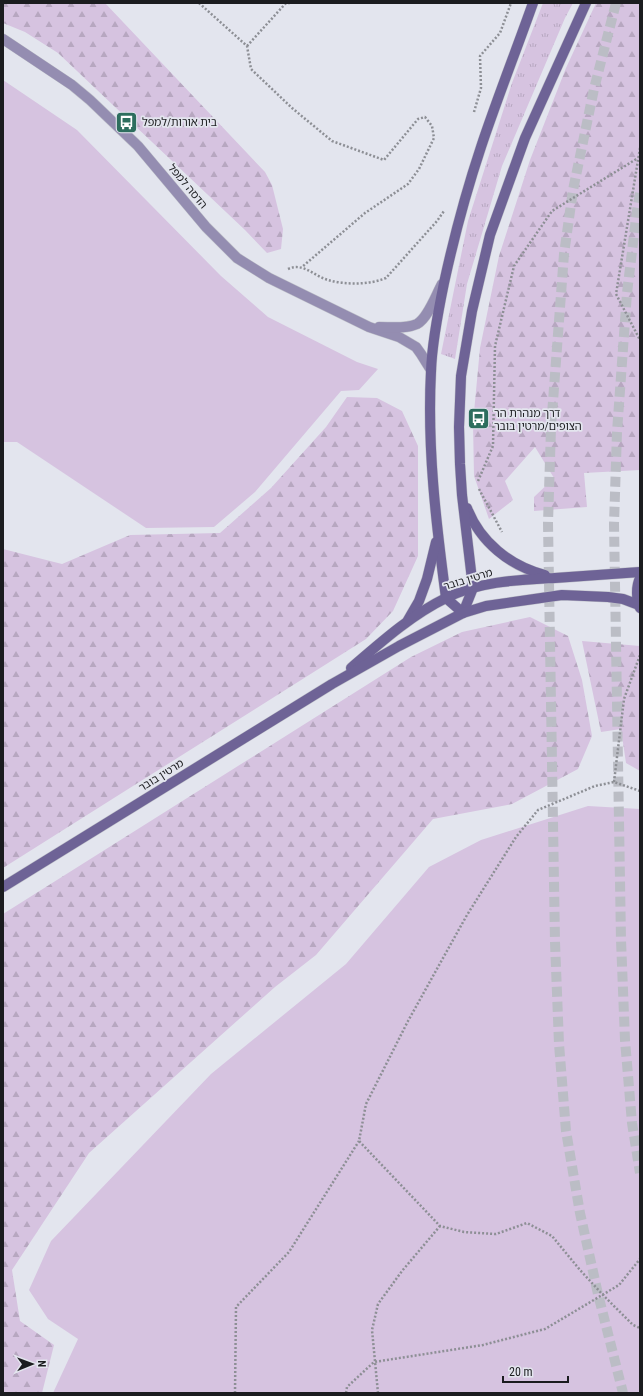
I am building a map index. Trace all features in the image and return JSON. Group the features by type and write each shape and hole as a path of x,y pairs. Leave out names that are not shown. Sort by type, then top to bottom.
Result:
{"street":[{"path":"533,3 481,147 461,213 450,254 440,307 431,370 430,425 438,536 446,598 463,613 473,588 462,495 459,427 461,376 472,311 490,235 524,138 586,3"},
{"name":"הדסה למפל","path":"3,39 66,81 90,100 138,146 206,227 236,258 269,278 369,327 399,337 416,347 431,370"},
{"name":"הדסה למפל","path":"369,327 406,327 418,324 427,314 446,276"},
{"path":"462,495 478,528 497,551 519,566 532,572 555,578"},
{"path":"405,624 419,601 427,579 438,536"},
{"name":"מרטין בובר","path":"332,684 405,624 422,612 446,598 473,588 498,582 640,572"},
{"path":"639,606 637,594 638,582 640,578"},
{"name":"מרטין בובר","path":"3,887 332,684 399,646 463,613 486,606 513,601 562,595 623,599 639,606"}],"path":[{"path":"199,3 247,46 251,69 292,108 332,141 384,160 418,119 425,116 432,126 434,138 419,169 408,184 365,213 302,267 327,280 349,284 376,281 386,278 437,221 445,209"},
{"path":"247,46 286,3 290,3"},
{"path":"472,118 482,88 480,56 500,33 511,3"},
{"path":"640,148 616,294 640,340"},
{"path":"497,551 506,538 477,484 493,446 495,346 514,266 552,210 638,158"},
{"path":"614,782 624,699 640,655"},
{"path":"235,1393 236,1307 289,1252 359,1141 366,1104 408,1021 467,915 516,837 538,810 595,786 614,782 640,791"},
{"path":"359,1141 440,1226 464,1232 496,1234 527,1223 552,1236 580,1270 632,1326 640,1328"},
{"path":"378,1393 372,1330 378,1304 402,1271 440,1226"},
{"path":"346,1393 347,1387 374,1362 483,1345 545,1329 619,1285 640,1259"}],"green space":[{"path":"3,3 105,3 265,172 272,185 283,229 281,249 267,253 245,230 58,53 25,32 3,23"},
{"path":"543,3 573,3 565,18 502,166 467,284 455,359 441,354 468,221 512,83"},
{"path":"596,3 640,3 640,470 584,473 587,507 534,511 534,497 554,478 535,447 505,481 513,500 489,519 474,476 473,423 480,348 499,256 530,160 566,68"},
{"path":"3,80 77,130 221,276 268,317 357,362 378,369 359,390 341,391 255,492 214,527 146,528 17,442 3,442"},
{"path":"347,397 377,398 402,411 418,446 418,556 393,611 366,639 3,868 3,549 62,564 130,535 220,533 271,488 326,427"},
{"path":"530,617 568,636 582,680 592,736 578,769 512,804 433,819 316,955 275,987 89,1153 12,1270 20,1321 54,1345 42,1393 3,1393 3,914 411,657 462,632"},
{"path":"582,641 640,646 640,771 626,763 621,729 601,732"},
{"path":"588,806 640,809 640,1393 53,1393 78,1339 48,1319 29,1290 51,1241 211,1074 346,964 429,867 481,840"}],"tunnel":[{"path":"616,3 594,89 573,190 564,254 551,428 548,523 555,942 559,1044 566,1131 580,1213 598,1294 623,1393"},
{"path":"640,193 627,293 617,432 614,524 621,940 625,1040 632,1123 640,1173"}],"place":[{"name":"בית אורות/למפל","path":"127,122"},
{"name":"דרך מנהרת הר הצופים/מרטין בובר","path":"478,419"}]}
